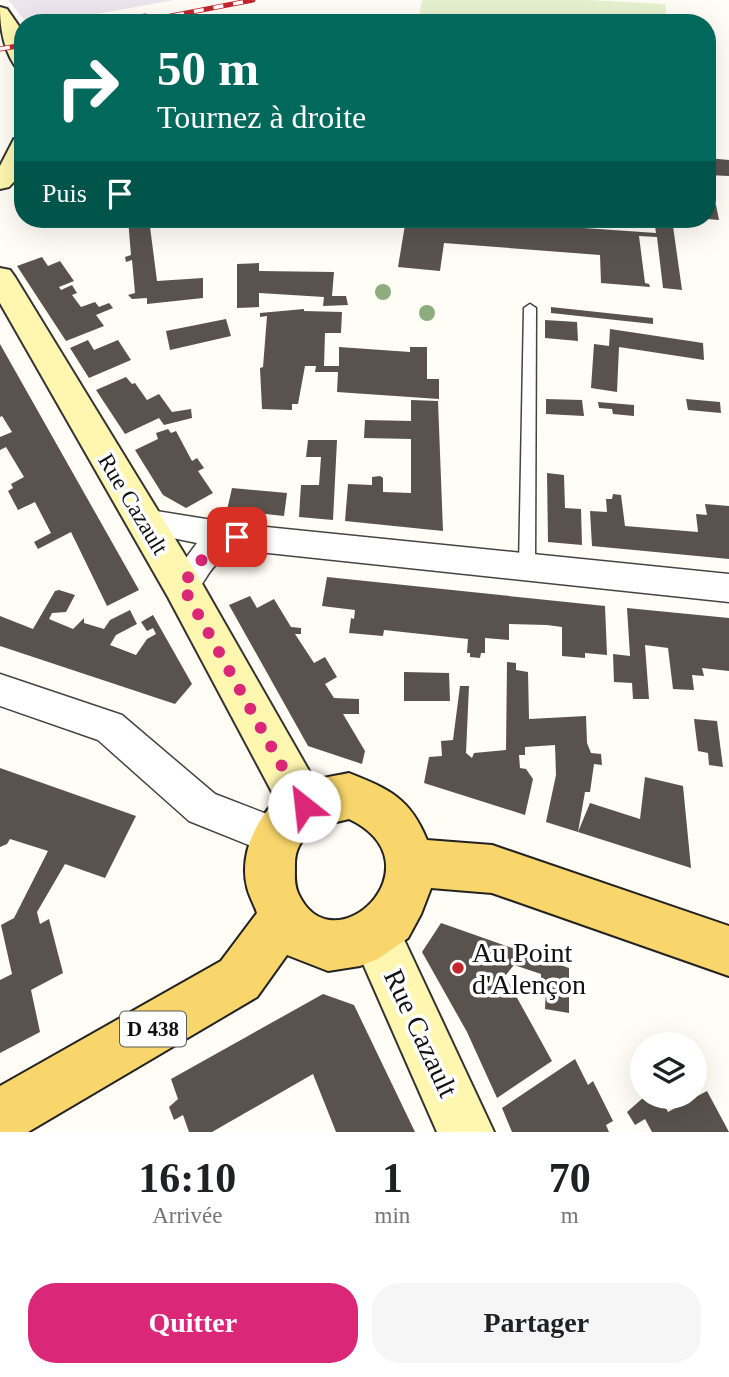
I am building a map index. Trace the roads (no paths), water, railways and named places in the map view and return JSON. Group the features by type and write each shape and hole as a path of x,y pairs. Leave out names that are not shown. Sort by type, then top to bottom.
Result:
{"main road":[{"path":"349,796 371,803 390,817 404,838 410,863 409,884 402,904 391,921 375,934 351,944 326,944 302,935 284,917 273,898 269,877 270,856 290,821 326,797 349,796"},
{"path":"410,863 468,865 492,869 729,951"},
{"name":"D 438","path":"0,1117 239,979 284,917"}],"street":[{"path":"0,13 14,37"},
{"path":"0,207 8,197 8,178"},
{"name":"Rue Cazault","path":"0,277 182,585 290,821"},
{"path":"144,521 237,537 729,588"},
{"path":"182,585 208,552 237,537"},
{"path":"0,690 109,727 202,808 290,821"},
{"name":"Rue Cazault","path":"375,934 466,1132"}],"lane":[{"path":"527,567 530,308"}],"railway":[{"path":"181,14 253,0"},
{"path":"0,49 14,47"}],"place":[{"name":"Au Point d'Alençon","path":"458,968"}]}
